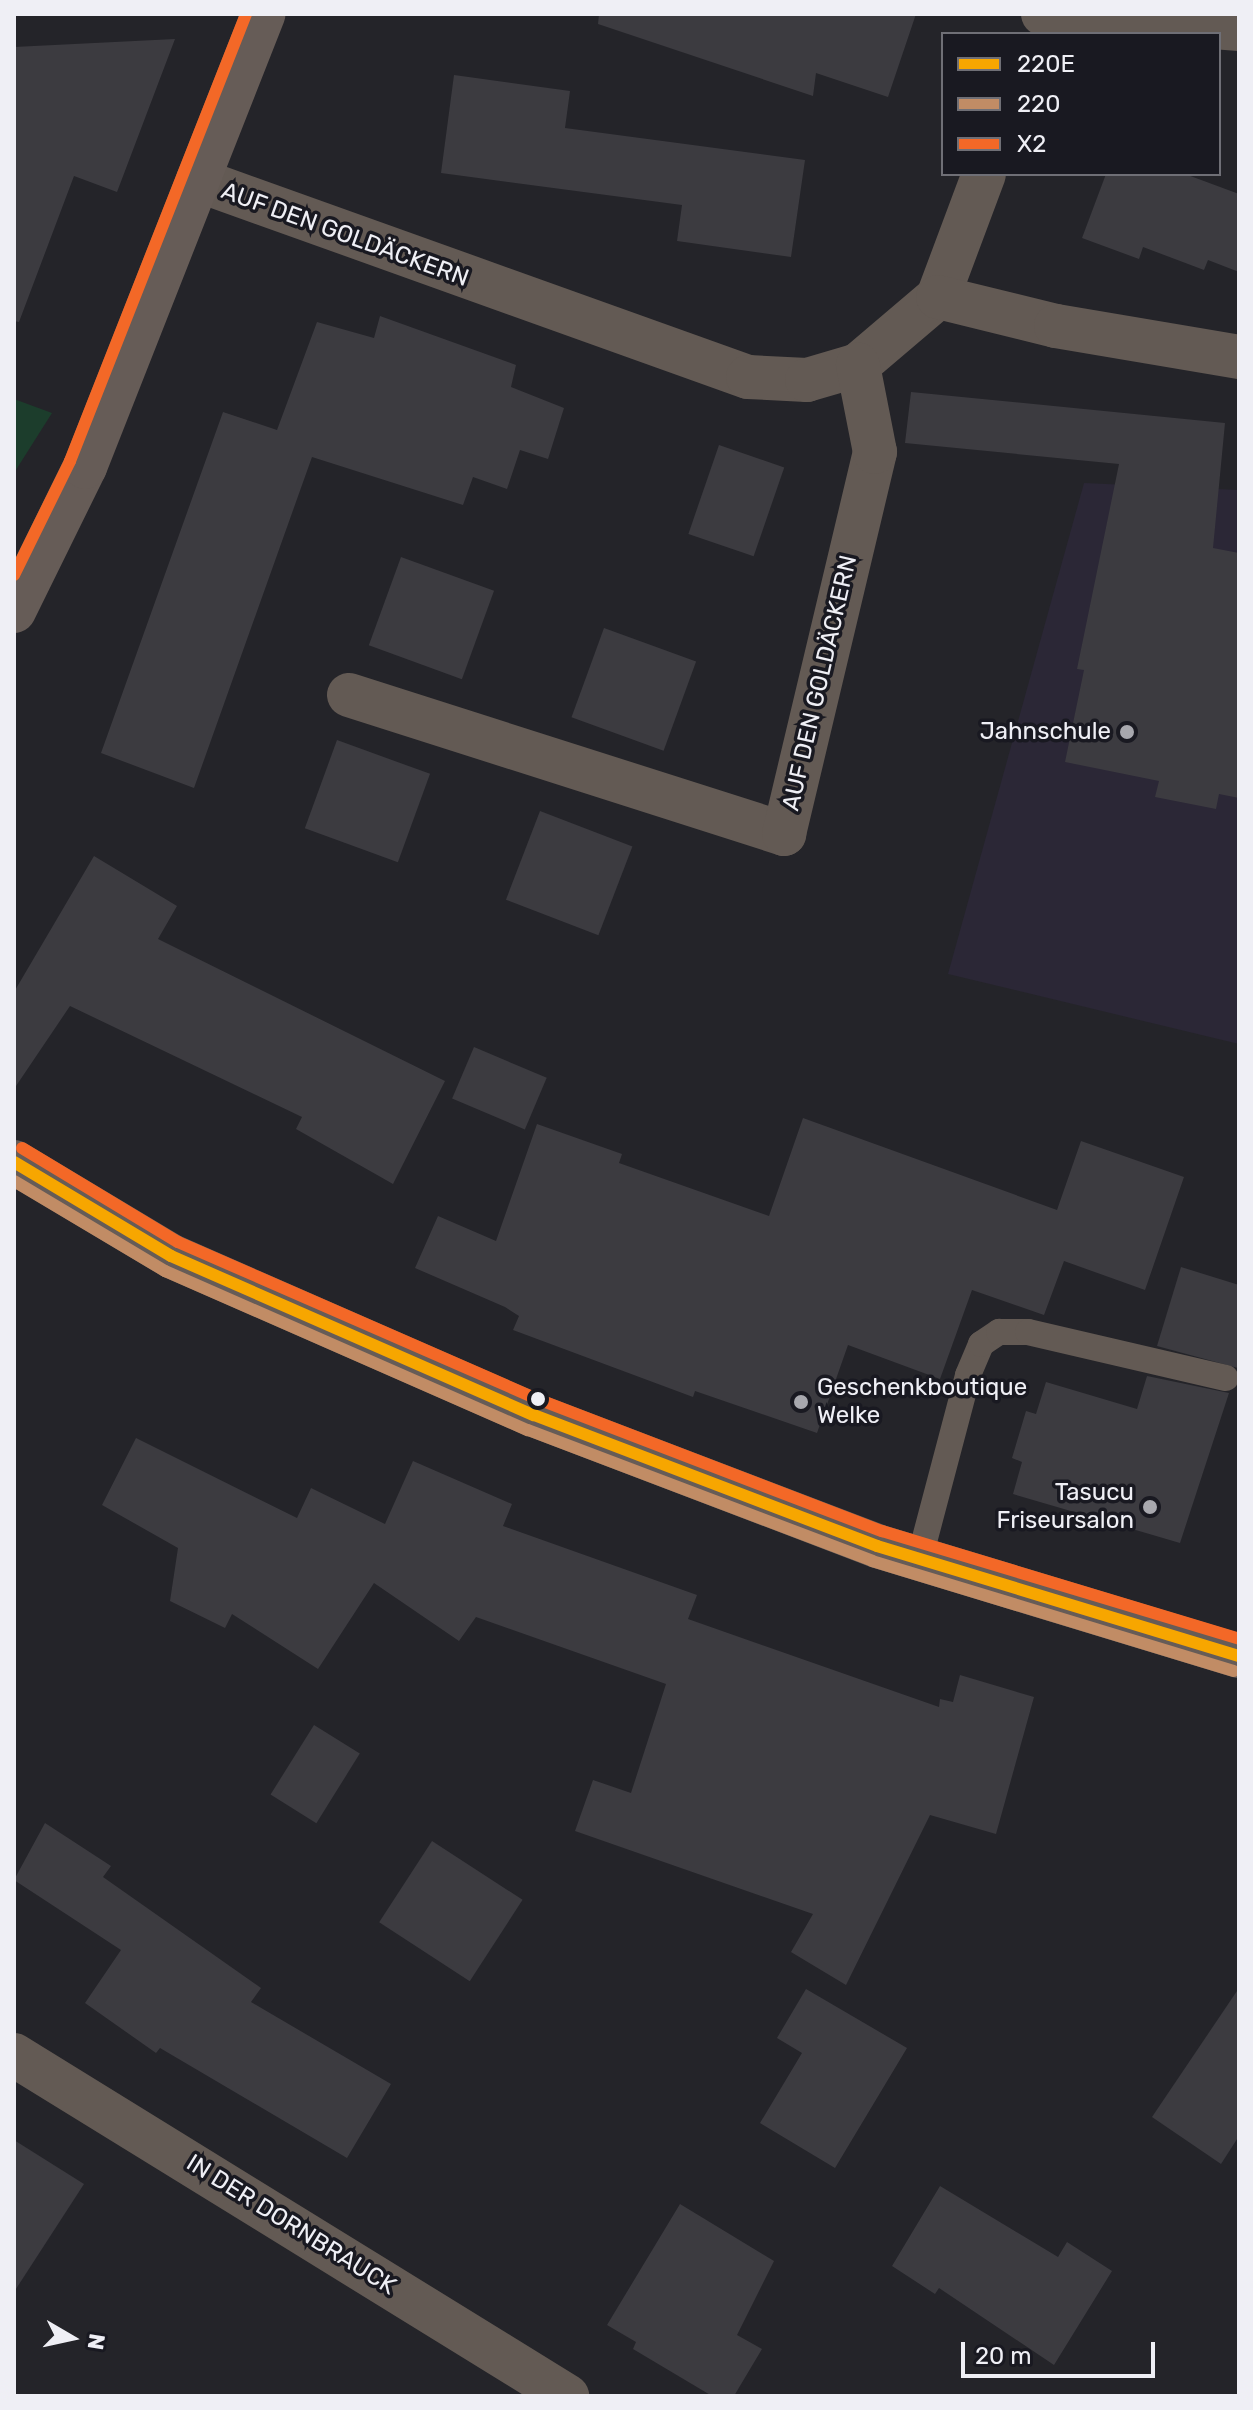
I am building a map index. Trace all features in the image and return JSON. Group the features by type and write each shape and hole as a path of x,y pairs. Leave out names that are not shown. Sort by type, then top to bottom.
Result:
{"main road":[{"path":"14,611 85,467 263,14"},
{"path":"14,1162 171,1256 318,1324 737,1496 1167,1639 1239,1656"}],"street":[{"path":"1041,14 1239,29"},
{"name":"AUF DEN GOLDÄCKERN","path":"198,180 748,377 807,380 858,365 938,297 983,176"},
{"path":"938,297 1056,326 1239,357"},
{"name":"AUF DEN GOLDÄCKERN","path":"349,695 784,834 875,452 858,365"},
{"name":"IN DER DORNBRAUCK","path":"14,2055 567,2396"}],"lane":[{"path":"920,1557 968,1375 981,1344 999,1332 1028,1332 1226,1378"}],"shaded area":[{"name":"Jahnschule","path":"1084,483 1239,490 1239,1044 948,974"}],"green space":[{"path":"14,399 52,413 14,473"}],"building":[{"path":"599,14 916,14 888,97 816,73 813,96 598,24"},
{"path":"175,39 117,192 74,176 19,322 14,321 14,47"},
{"path":"454,75 570,91 565,128 805,160 791,257 677,241 682,205 441,173"},
{"path":"1105,176 1190,176 1239,194 1239,272 1208,260 1204,270 1143,247 1139,259 1082,238"},
{"path":"380,316 516,365 511,387 564,408 548,459 520,450 507,489 473,477 463,505 312,457 194,788 101,753 223,412 277,430 317,322 374,338"},
{"path":"911,392 1225,423 1213,548 1239,553 1239,798 1219,794 1216,809 1155,797 1159,781 1065,762 1084,670 1077,669 1119,464 905,443"},
{"path":"719,445 784,467 754,556 688,534"},
{"path":"401,557 494,591 462,679 369,645"},
{"path":"604,628 696,662 664,751 572,717"},
{"path":"337,740 430,774 398,862 305,828"},
{"path":"540,811 632,846 598,935 506,900"},
{"path":"94,856 177,906 158,939 445,1081 393,1184 296,1129 302,1117 70,1006 14,1089 14,992"},
{"path":"474,1047 547,1078 525,1129 452,1099"},
{"path":"803,1118 1057,1210 1081,1141 1184,1177 1145,1290 1064,1261 1044,1315 972,1290 940,1379 848,1345 817,1433 695,1391 693,1397 513,1330 519,1316 505,1307 415,1268 438,1216 496,1241 537,1124 622,1154 619,1163 769,1216"},
{"path":"1181,1267 1239,1285 1238,1368 1157,1346"},
{"path":"1147,1376 1229,1393 1180,1543 1013,1494 1022,1462 1012,1458 1026,1411 1036,1414 1046,1382 1137,1409"},
{"path":"136,1438 297,1518 311,1488 385,1524 413,1461 512,1504 503,1526 697,1595 688,1619 939,1707 940,1699 953,1702 960,1675 1034,1697 996,1834 930,1815 846,1985 791,1952 813,1914 575,1831 593,1780 631,1793 666,1684 476,1617 459,1641 374,1583 318,1669 232,1614 225,1628 170,1601 178,1548 102,1505"},
{"path":"314,1725 360,1754 316,1823 271,1795"},
{"path":"45,1823 111,1866 103,1877 261,1988 251,2002 391,2084 347,2158 160,2048 156,2053 85,2003 121,1950 14,1880"},
{"path":"432,1841 523,1900 470,1981 379,1922"},
{"path":"1239,1988 1239,2136 1221,2164 1152,2117"},
{"path":"806,1989 907,2048 835,2168 760,2123 802,2053 777,2038"},
{"path":"14,2140 84,2184 14,2292"},
{"path":"940,2186 1058,2257 1067,2242 1112,2271 1054,2365 939,2288 935,2294 892,2266"},
{"path":"680,2204 774,2261 737,2335 762,2349 734,2396 712,2396 633,2349 636,2342 607,2325"}],"transit line":[{"name":"X2","path":"14,575 70,461 246,14"},
{"name":"X2","path":"22,1148 178,1242 540,1400 882,1531 1239,1639"},
{"name":"220E","path":"14,1162 171,1256 534,1415 877,1546 1239,1656"},
{"name":"220","path":"14,1181 165,1271 528,1430 872,1561 1234,1671"}],"place":[{"name":"Jahnschule","path":"1127,732"},
{"name":"Geschenkboutique Welke","path":"801,1402"},
{"name":"Tasucu Friseursalon","path":"1150,1507"}]}
